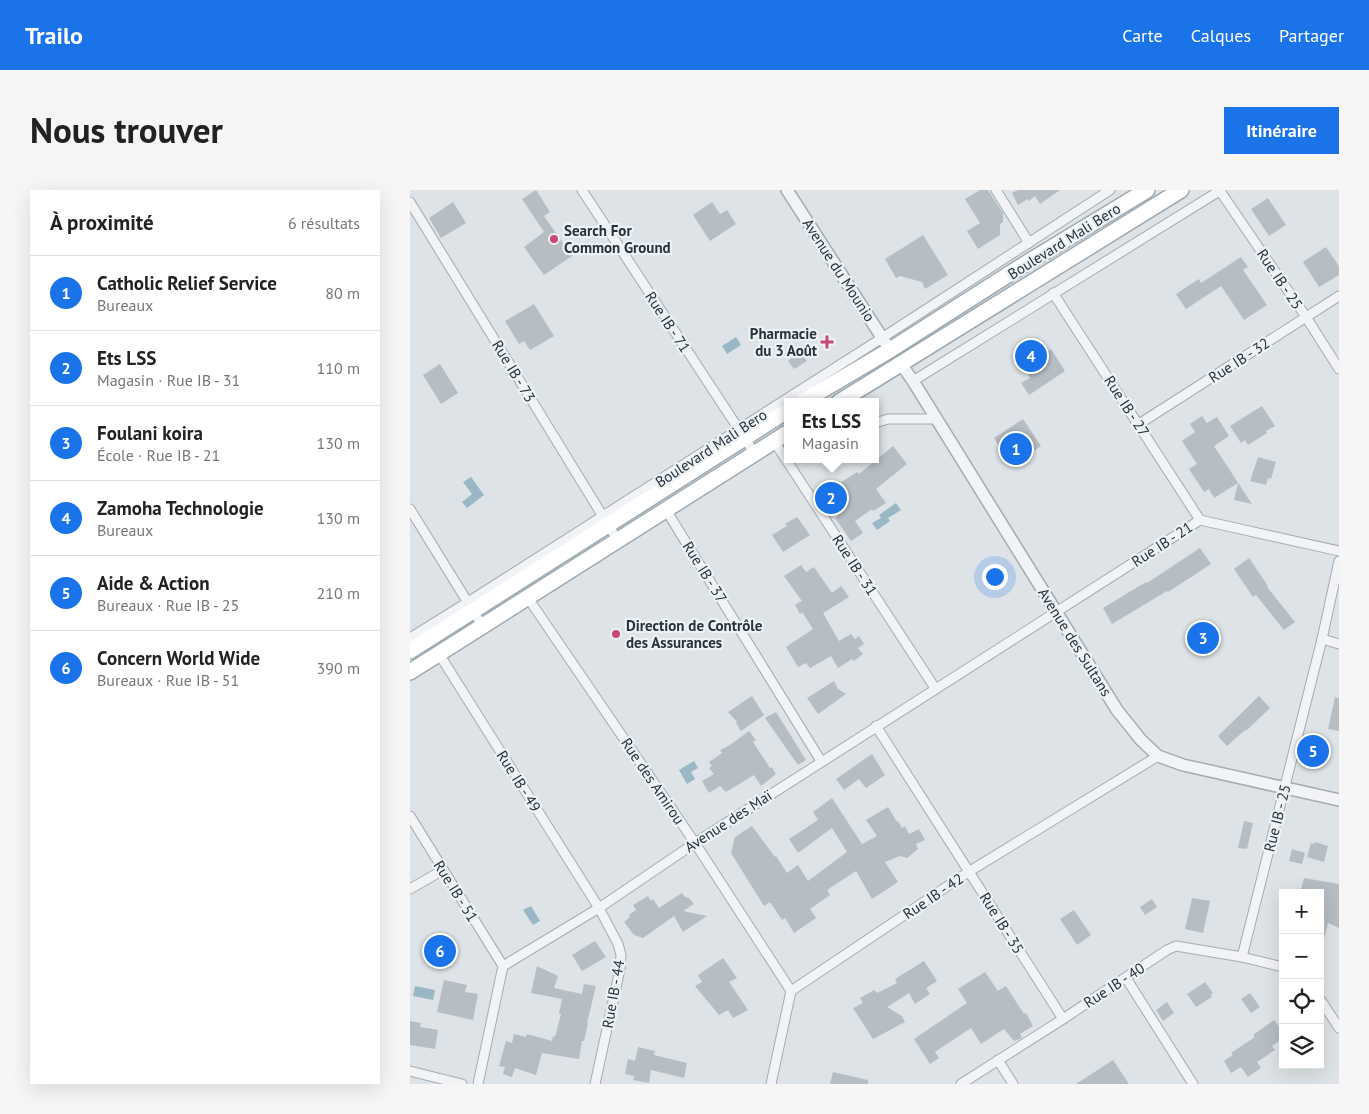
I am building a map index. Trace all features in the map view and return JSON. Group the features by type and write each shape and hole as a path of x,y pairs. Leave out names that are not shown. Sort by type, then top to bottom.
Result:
{"main road":[{"name":"Boulevard Mali Bero","path":"808,398 886,344 1025,264 1147,190"},
{"name":"Boulevard Mali Bero","path":"846,398 1180,190"},
{"name":"Boulevard Mali Bero","path":"410,651 471,607 605,521 742,434 784,413"},
{"name":"Boulevard Mali Bero","path":"410,672 784,435"}],"street":[{"name":"Rue IB - 71","path":"582,190 755,454"},
{"name":"Avenue du Mounio","path":"787,190 886,344"},
{"path":"996,190 1029,243"},
{"name":"Boulevard Mali Bero","path":"800,398 886,344 1029,243 1110,190"},
{"path":"913,381 1220,190"},
{"name":"Rue IB - 25","path":"1220,190 1339,369"},
{"name":"Rue IB - 73","path":"410,202 618,541"},
{"name":"Rue IB - 27","path":"1053,293 1200,520"},
{"name":"Rue IB - 32","path":"1139,424 1339,296"},
{"name":"Avenue des Sultans","path":"901,364 1117,710 1141,740 1158,756 1183,765 1339,800"},
{"name":"Boulevard Mali Bero","path":"742,434 784,408"},
{"path":"879,422 888,419 936,419"},
{"name":"Rue IB - 31","path":"774,442 784,453"},
{"name":"Rue IB - 31","path":"791,463 935,688"},
{"path":"410,509 482,627"},
{"name":"Rue IB - 37","path":"666,510 822,761"},
{"name":"Rue IB - 21","path":"1056,612 1200,520 1339,551"},
{"name":"Rue IB - 25","path":"1242,957 1322,639 1339,561"},
{"name":"Rue des Amirou","path":"528,598 695,843 791,991"},
{"name":"Boulevard Mali Bero","path":"410,638 471,607"},
{"name":"Avenue des Maï","path":"503,966 599,908 695,843 1056,612"},
{"path":"1322,639 1339,644"},
{"name":"Rue IB - 49","path":"439,654 599,908"},
{"name":"Rue IB - 35","path":"876,726 1063,1019"},
{"name":"Rue IB - 42","path":"791,991 970,871 1158,756"},
{"name":"Rue IB - 51","path":"410,816 503,966"},
{"path":"410,889 443,870"},
{"name":"Rue IB - 44","path":"595,1084 620,969 621,955 618,944 599,908"},
{"name":"Rue IB - 40","path":"961,1084 1176,946 1242,957 1279,966"},
{"path":"478,1084 503,966"},
{"path":"1126,978 1193,1084"},
{"path":"771,1084 791,991"},
{"path":"1324,1005 1339,1028"},
{"path":"998,1060 1013,1084"},
{"path":"410,1071 462,1084"}],"water":[{"path":"736,337 741,345 727,354 722,346"},
{"path":"471,477 484,495 467,508 462,502 472,494 463,482"},
{"path":"896,503 901,510 888,518 890,521 877,530 872,523 881,518 879,515"},
{"path":"694,761 698,768 691,772 695,779 687,784 679,770"},
{"path":"531,906 540,921 533,925 523,910"},
{"path":"415,986 435,990 433,1000 413,996"}],"building":[{"path":"536,190 550,212 544,216 572,256 544,275 524,247 544,232 522,199"},
{"path":"980,190 988,190 1003,213 1003,222 1000,224 1000,235 978,249 967,231 980,223 965,199"},
{"path":"1018,190 1060,190 1040,204 1035,196 1029,201 1028,199 1018,205 1012,193"},
{"path":"1268,198 1286,225 1269,236 1251,209"},
{"path":"453,202 466,223 441,238 429,218"},
{"path":"712,202 720,214 727,210 736,224 710,241 693,215"},
{"path":"923,235 948,275 925,289 922,282 900,276 896,278 885,259"},
{"path":"1326,247 1339,266 1339,275 1319,287 1303,262"},
{"path":"1241,257 1248,267 1243,270 1267,305 1244,320 1221,286 1186,309 1176,294 1199,279 1201,283"},
{"path":"534,304 554,336 530,350 524,341 519,344 505,321"},
{"path":"1051,349 1065,371 1029,395 1021,383 1030,378 1026,370 1032,366 1030,363"},
{"path":"801,352 807,361 794,369 788,361"},
{"path":"440,364 458,393 441,404 423,375"},
{"path":"1262,406 1275,426 1248,445 1245,440 1241,443 1230,426"},
{"path":"1202,416 1207,423 1217,417 1229,436 1214,446 1252,504 1234,500 1238,483 1214,498 1209,489 1204,492 1189,469 1197,464 1182,441 1195,432 1190,424"},
{"path":"1023,419 1041,446 1012,466 994,438"},
{"path":"893,446 907,464 876,489 886,503 873,511 872,509 855,521 863,533 851,541 835,518 838,516 824,495 832,490 830,487 839,481 840,483 857,472 859,474 872,463 879,463 879,458"},
{"path":"1258,457 1276,462 1271,479 1268,478 1266,485 1250,481"},
{"path":"797,517 810,535 783,552 772,535"},
{"path":"1200,548 1211,564 1168,592 1112,624 1103,608 1147,583"},
{"path":"1249,558 1267,587 1295,622 1284,630 1256,595 1253,597 1234,569"},
{"path":"801,565 806,572 814,567 832,593 841,586 849,597 823,613 839,641 851,634 855,639 859,636 864,644 858,648 863,654 854,661 852,659 838,668 831,656 810,668 806,663 798,667 786,647 813,629 795,605 802,601 784,576"},
{"path":"834,681 838,689 846,694 818,714 807,698"},
{"path":"752,696 764,715 741,731 737,722 728,712"},
{"path":"1259,696 1270,708 1227,746 1218,736"},
{"path":"1335,697 1339,698 1339,731 1328,729"},
{"path":"776,712 806,760 798,765 765,718"},
{"path":"749,731 756,740 753,742 776,774 761,786 754,775 726,792 720,786 709,793 702,781 714,774 709,768 712,766 709,762 722,753 720,750"},
{"path":"872,754 885,775 866,788 859,779 844,790 836,779"},
{"path":"832,798 862,844 877,836 866,820 888,807 902,828 905,826 909,834 919,829 925,840 916,844 918,849 907,858 900,856 885,862 898,882 872,899 856,871 827,890 830,895 810,909 816,918 794,933 785,918 782,920 770,902 764,906 731,853 735,837 752,826 787,873 798,865 808,881 847,852 832,828 798,853 789,839 818,820 813,812"},
{"path":"1244,821 1253,823 1247,849 1238,848"},
{"path":"1315,842 1328,846 1324,862 1307,857 1311,843 1315,844"},
{"path":"1292,849 1305,853 1302,864 1289,861"},
{"path":"1304,878 1339,884 1339,928 1328,923 1324,939 1324,889 1301,889"},
{"path":"682,893 694,904 683,911 707,916 683,932 674,916 643,938 634,935 624,922 636,910 633,905 648,896 651,901 653,899 659,908"},
{"path":"1192,898 1210,901 1203,933 1185,929"},
{"path":"1152,899 1157,907 1145,915 1140,907"},
{"path":"1074,910 1091,935 1077,945 1060,919"},
{"path":"440,937 453,958 439,966 426,945"},
{"path":"595,941 606,957 582,971 572,955"},
{"path":"723,958 737,978 729,982 748,1010 733,1018 728,1010 719,1015 695,986 702,982 698,975"},
{"path":"924,961 937,981 926,988 930,994 915,1004 909,993 887,1007 902,1016 905,1022 873,1039 853,1008 863,1003 860,998 874,990 877,993 897,983 895,979"},
{"path":"537,966 558,976 554,988 582,994 584,984 596,986 584,1041 582,1041 579,1059 542,1053 536,1075 515,1068 512,1077 503,1074 505,1067 499,1066 506,1041 512,1043 514,1034 526,1037 527,1034 552,1041 553,1036 555,1037 561,1014 559,1014 562,999 531,993"},
{"path":"985,972 998,991 1006,986 1033,1026 1020,1034 1022,1038 1014,1041 1004,1029 981,1044 971,1028 935,1052 939,1058 930,1064 914,1039 967,1003 958,989"},
{"path":"444,980 467,985 465,992 478,994 473,1020 437,1012"},
{"path":"1205,982 1213,993 1212,997 1196,1007 1187,994"},
{"path":"1250,993 1260,1007 1251,1013 1241,999"},
{"path":"1167,1002 1174,1013 1163,1021 1156,1010"},
{"path":"1274,1020 1279,1027 1279,1041 1272,1046 1275,1050 1257,1062 1261,1068 1248,1077 1241,1067 1231,1073 1224,1061 1233,1055 1231,1053 1255,1037 1253,1035"},
{"path":"410,1021 421,1023 420,1027 438,1030 435,1049 410,1045"},
{"path":"638,1047 655,1051 654,1055 687,1063 684,1078 651,1070 649,1083 633,1080 634,1076 625,1074 628,1059 635,1061"},
{"path":"1113,1060 1129,1084 1076,1084"},
{"path":"833,1072 868,1080 868,1084 830,1084"}],"place":[{"name":"Search For Common Ground","path":"554,239"},
{"name":"Pharmacie du 3 Août","path":"827,342"},
{"name":"Zamoha Technologie","path":"1031,356"},
{"name":"Catholic Relief Service","path":"1016,449"},
{"name":"Ets LSS","path":"831,498"},
{"name":"Direction de Contrôle des Assurances","path":"616,634"},
{"name":"Foulani koira","path":"1203,638"},
{"name":"Aide & Action","path":"1313,751"},
{"name":"Concern World Wide","path":"440,951"}]}
